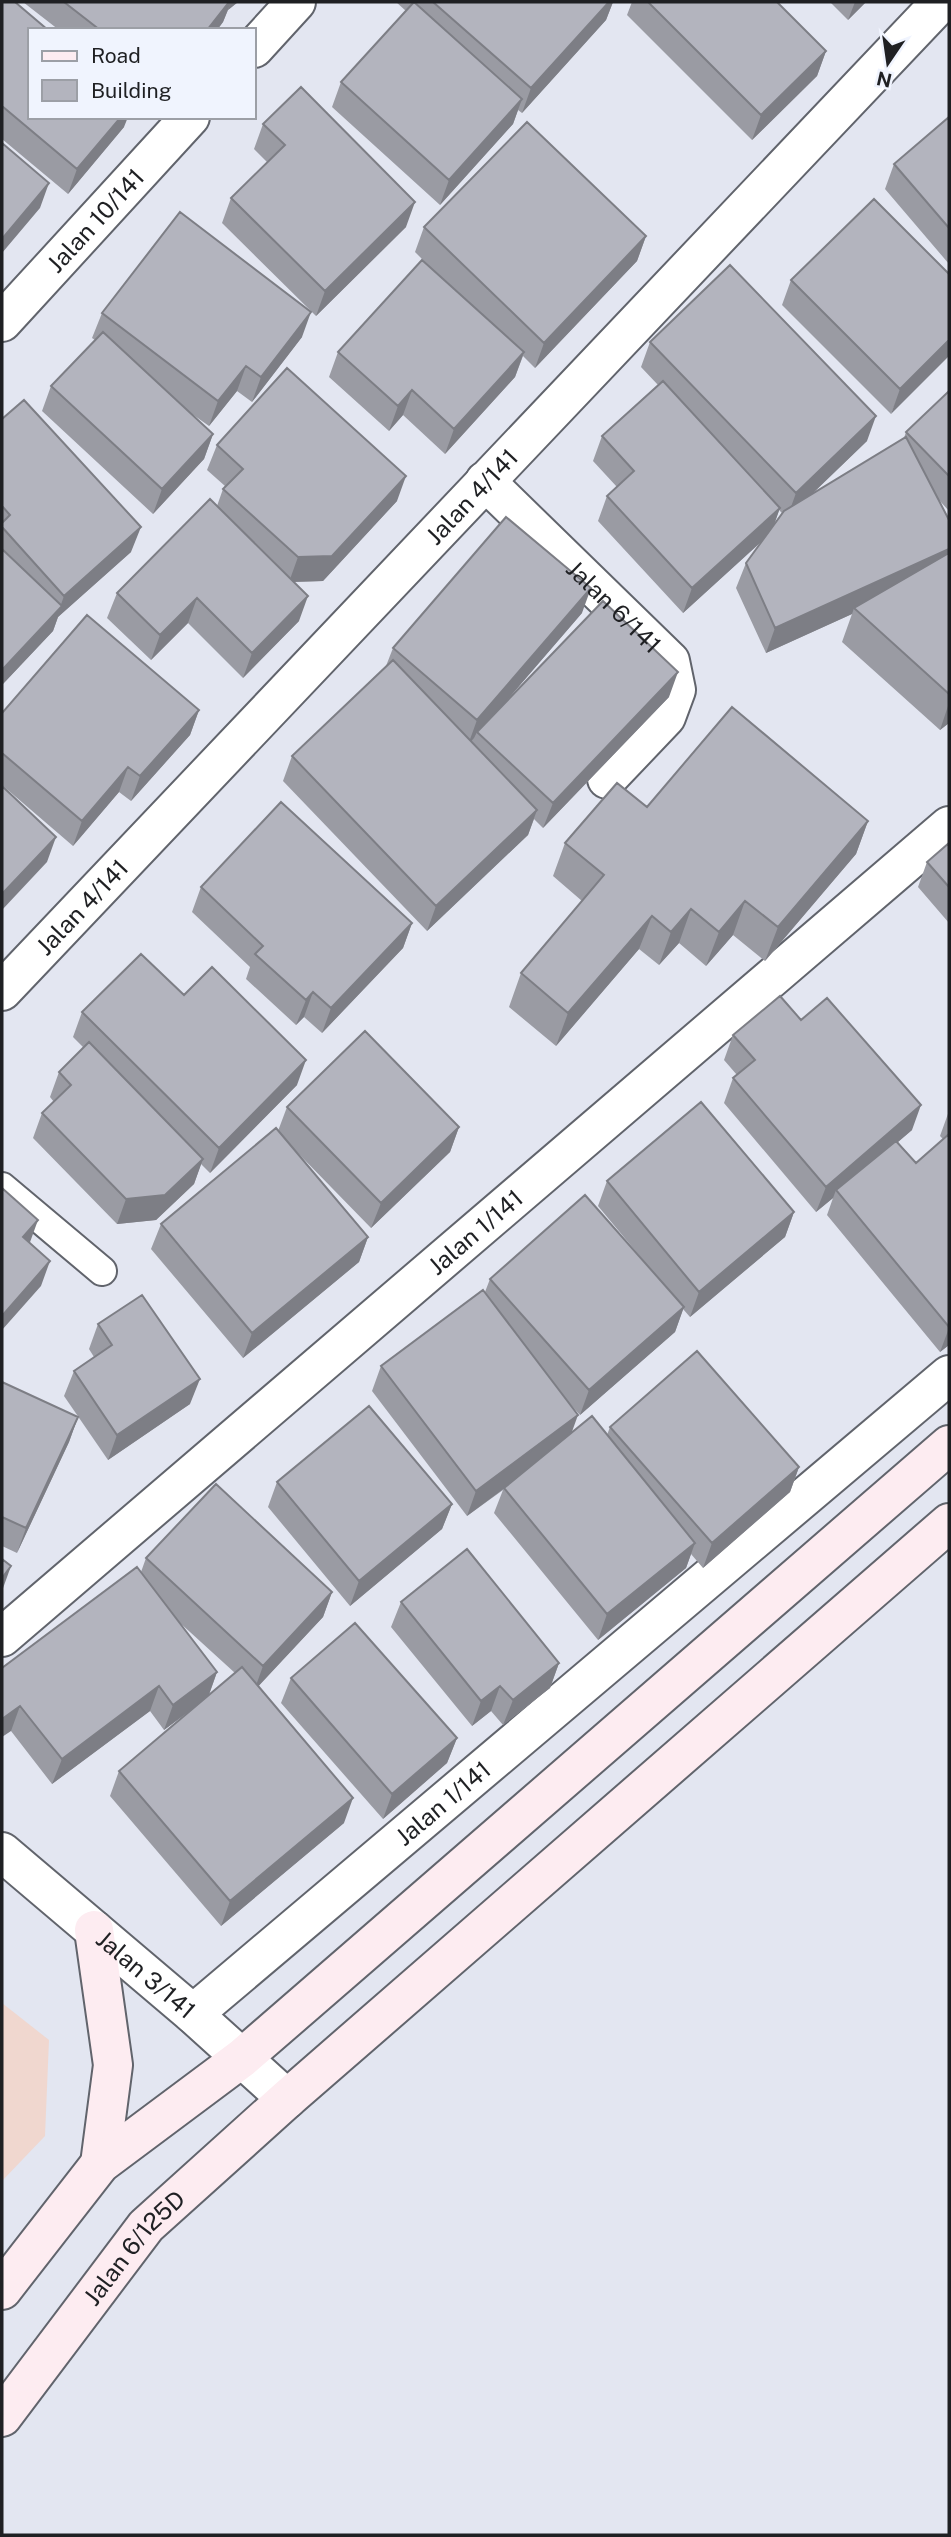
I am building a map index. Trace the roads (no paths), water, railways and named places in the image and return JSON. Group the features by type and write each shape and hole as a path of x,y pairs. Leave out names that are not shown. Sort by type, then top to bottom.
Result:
{"street":[{"path":"256,46 296,2"},
{"name":"Jalan 4/141","path":"2,991 485,481 939,18"},
{"name":"Jalan 10/141","path":"2,322 188,119"},
{"name":"Jalan 6/141","path":"485,481 670,661 676,690 666,717 607,779"},
{"name":"Jalan 1/141","path":"2,1637 949,826"},
{"name":"Jalan 1/141","path":"193,2014 949,1375"},
{"path":"2,2290 100,2164 242,2058 949,1445"},
{"path":"288,2099 949,1523"},
{"name":"Jalan 3/141","path":"2,1852 193,2014 288,2099"},
{"path":"94,1930 113,2065 100,2164"},
{"name":"Jalan 6/125D","path":"2,2417 146,2226 288,2099"}],"lane":[{"path":"2,1187 102,1271"}]}
